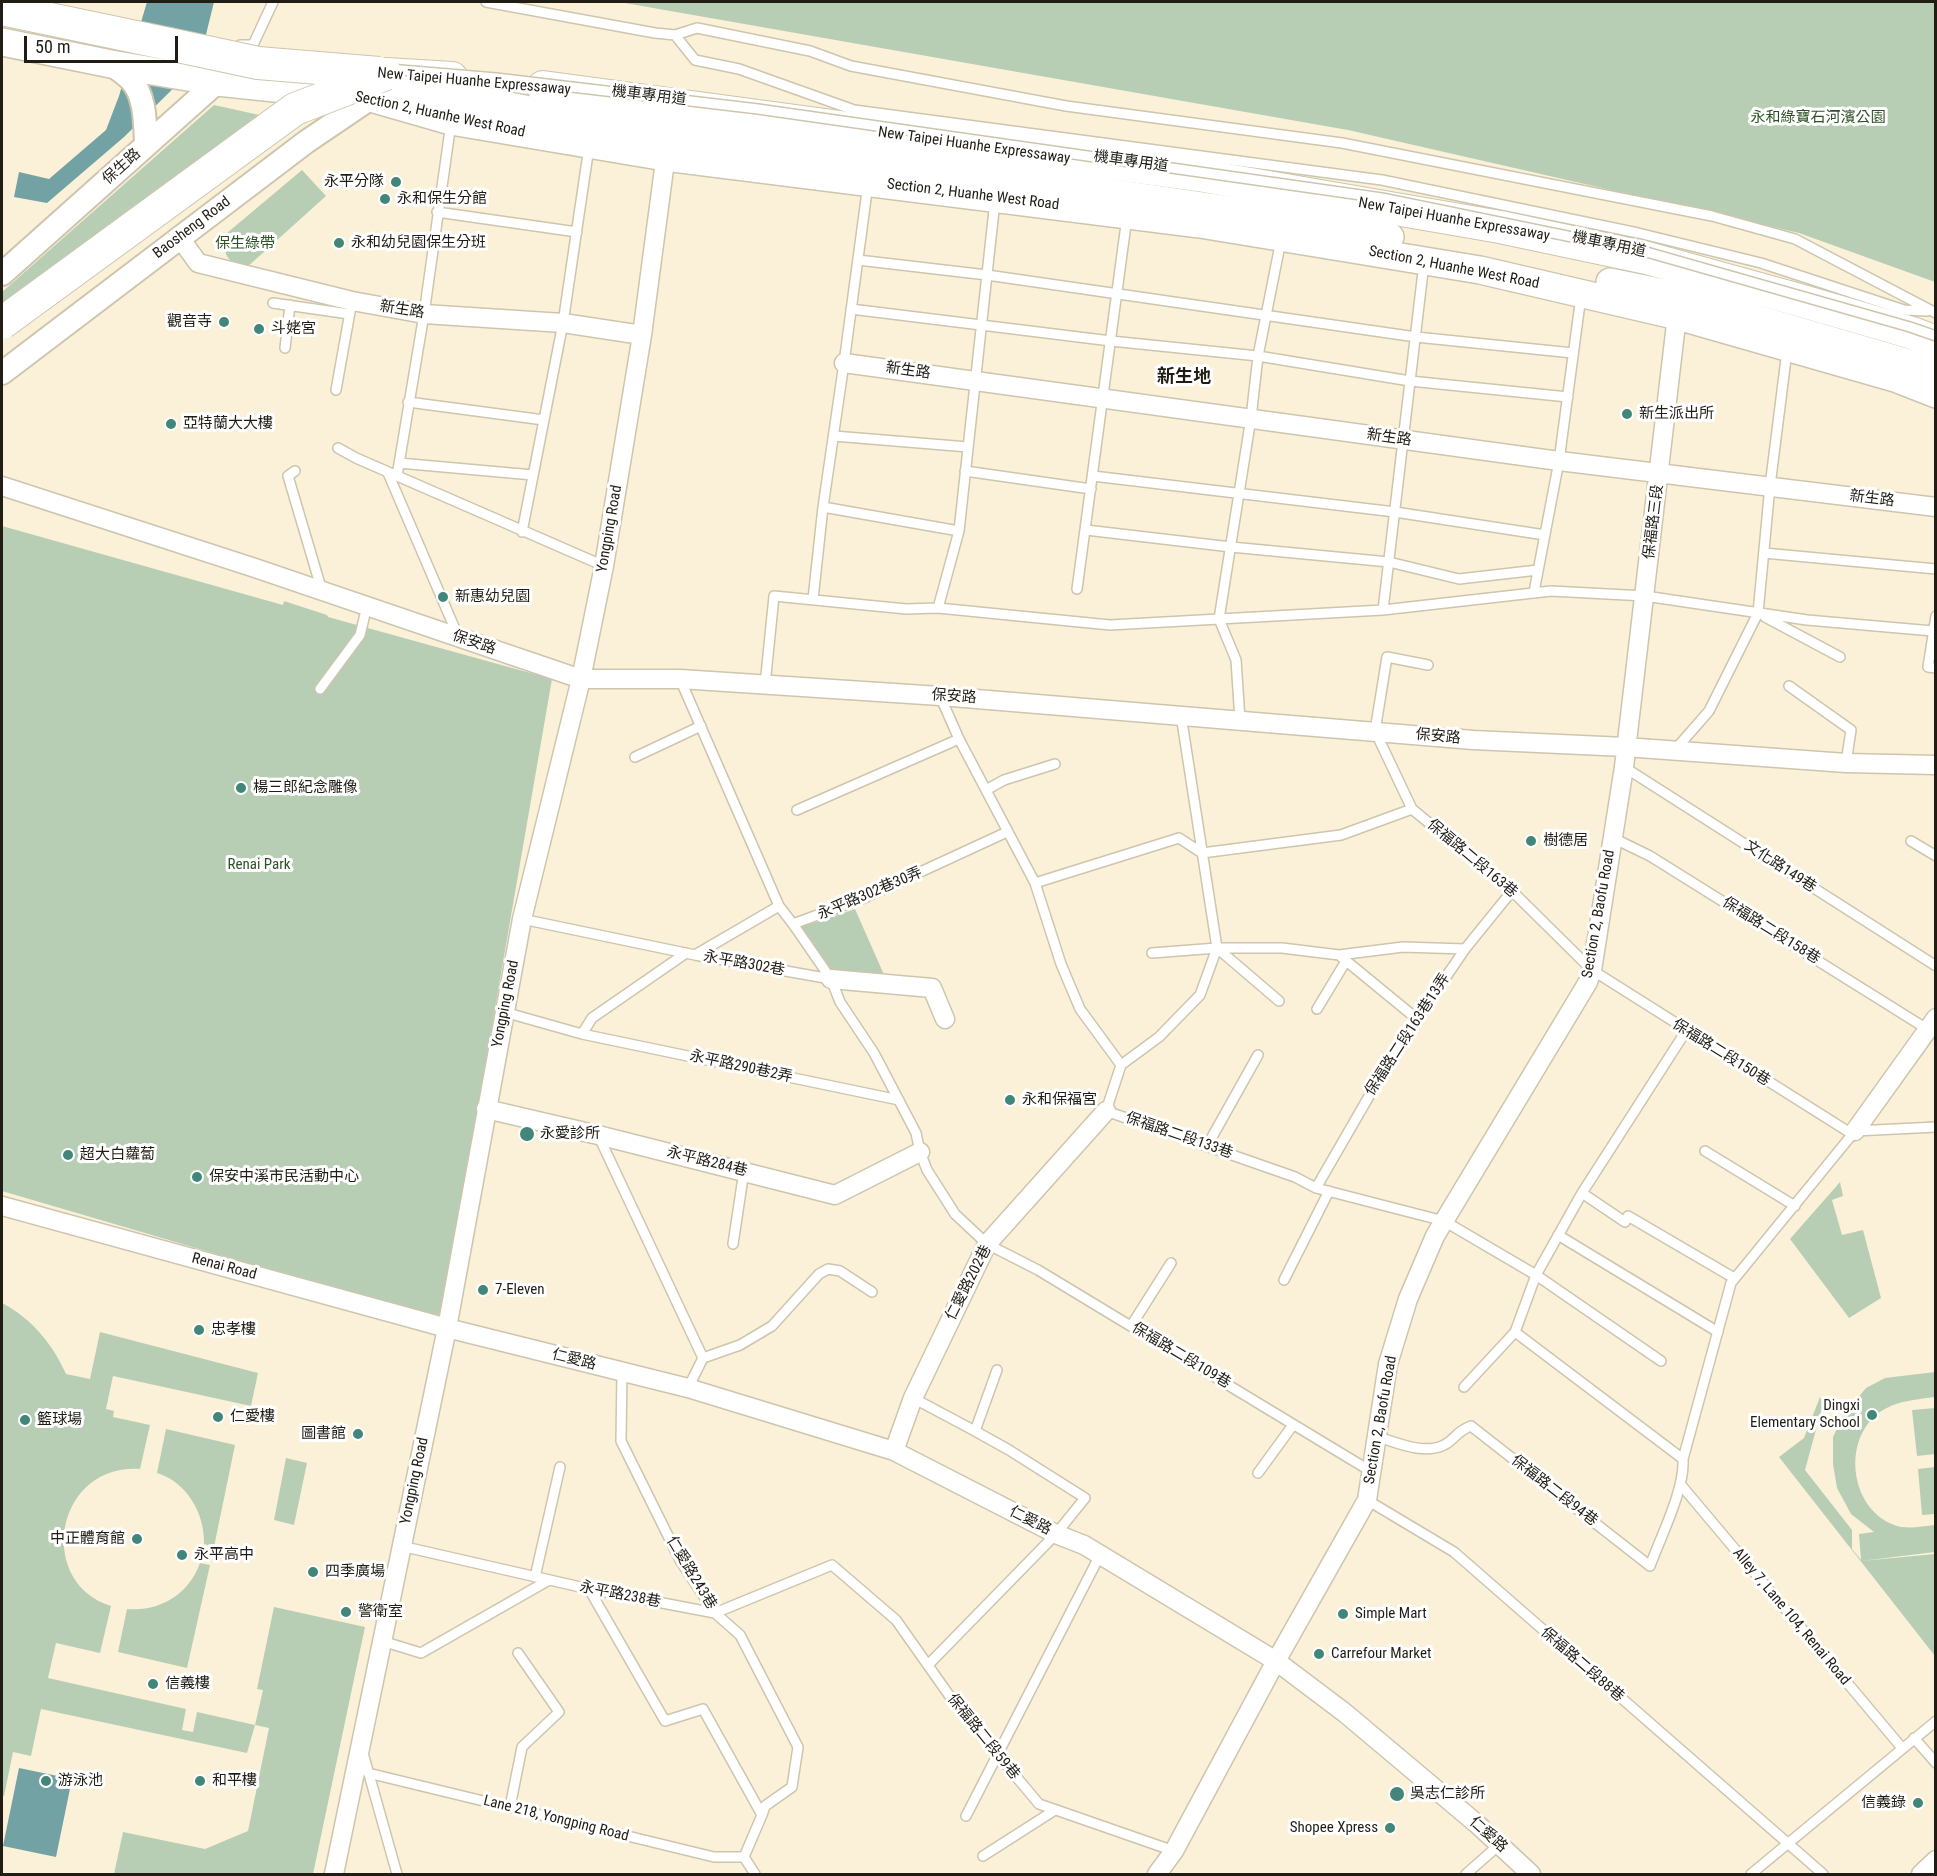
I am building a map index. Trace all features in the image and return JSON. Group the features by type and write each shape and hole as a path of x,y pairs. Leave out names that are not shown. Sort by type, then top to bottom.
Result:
{"highway":[{"name":"New Taipei Huanhe Expressaway","path":"2,9 258,63 378,84 498,81 1193,175 1500,227 1658,261 1912,333 1935,342"},
{"path":"2,323 295,109 378,84"}],"main road":[{"name":"Section 2, Huanhe West Road","path":"42,2 146,24 250,57 378,84 587,121 667,144 868,182 1200,224 1480,270 1581,294 1678,306 1788,347 1895,378 1935,394"},
{"name":"Section 2, Huanhe West Road","path":"2,42 217,82 378,84 451,121 590,144 667,144 933,167 1313,222 1678,306 1935,371"}],"street":[{"name":"保生路","path":"2,274 217,82 233,52"},
{"path":"111,64 132,81 141,99 145,117 146,145"},
{"name":"Baosheng Road","path":"2,373 378,84"},
{"name":"Yongping Road","path":"334,1875 447,1328 522,919 581,679 604,566 642,335 667,144"},
{"name":"新生路","path":"180,238 198,263 351,308 563,323 642,335"},
{"name":"保福路三段","path":"1625,747 1660,473 1678,306"},
{"name":"新生路","path":"844,363 1559,461 1935,507"},
{"name":"保安路","path":"2,486 581,679 680,679 940,696 1473,740 1625,747 1846,763 1935,765"},
{"name":"Section 2, Baofu Road","path":"1157,1875 1174,1851 1276,1661 1367,1500 1388,1364 1408,1299 1435,1236 1588,982 1592,970 1613,838 1625,747"},
{"path":"831,979 932,988 945,1019"},
{"path":"1853,1133 1931,1023"},
{"name":"永平路284巷","path":"486,1109 598,1134 835,1194 920,1152"},
{"name":"仁愛路202巷","path":"894,1451 913,1398 987,1244 1106,1111"},
{"name":"Renai Road","path":"2,1206 447,1328"},
{"name":"仁愛路","path":"447,1328 688,1388 894,1451 1056,1534 1084,1545 1276,1661 1345,1713 1531,1875"},
{"path":"1921,1875 1935,1860"}],"lane":[{"path":"233,52 240,45 253,45 273,2"},
{"path":"486,2 675,35 697,28 810,51 851,66 1066,106 1342,143 1712,216 1795,239 1933,312"},
{"path":"675,35 695,60 739,69 854,110 1382,180 1638,233 1761,263 1904,310 1933,312"},
{"name":"機車專用道","path":"169,44 241,56 496,78 758,109 1382,198 1650,253 1935,336"},
{"path":"451,121 424,314 399,463 393,475 458,637"},
{"path":"522,532 563,323 590,144"},
{"path":"813,599 823,507 868,182"},
{"path":"938,608 958,531 996,198"},
{"path":"437,212 577,231"},
{"path":"1077,589 1128,215"},
{"path":"1240,720 1236,660 1219,619 1251,418 1258,356 1282,237"},
{"path":"858,260 987,275 1416,337 1573,353"},
{"path":"1383,610 1424,261"},
{"path":"1534,592 1559,461 1581,294"},
{"path":"273,303 351,308 336,390"},
{"path":"285,348 290,305"},
{"path":"851,309 1111,341 1258,356 1410,381 1568,397"},
{"path":"1674,751 1708,711 1758,613 1770,486 1788,347"},
{"path":"408,402 544,420"},
{"path":"834,435 968,447"},
{"path":"338,448 393,475 604,566"},
{"path":"399,463 533,475"},
{"path":"295,471 288,476 322,591"},
{"path":"965,471 1091,489"},
{"path":"1093,476 1395,512 1545,536"},
{"path":"823,507 958,531"},
{"path":"1086,530 1389,562 1460,579 1538,570"},
{"path":"1764,553 1935,569"},
{"path":"765,685 774,596 906,609 938,608 1110,625 1383,610 1551,591 1645,596 1807,620 1933,631"},
{"path":"320,689 360,635 367,606"},
{"path":"1758,613 1840,657"},
{"path":"1932,667 1935,616"},
{"path":"1375,731 1387,657 1428,665"},
{"path":"680,679 779,906 831,979 840,1002 862,1034 916,1133 927,1170 955,1214 987,1244"},
{"path":"1789,686 1851,730 1846,763"},
{"path":"940,696 959,739 1035,883 1061,964 1080,1009 1121,1065 1159,1036 1200,995 1217,948 1181,715"},
{"path":"635,757 701,726"},
{"name":"保福路二段163巷","path":"1375,731 1412,809 1512,891 1592,970"},
{"path":"797,810 959,739"},
{"path":"986,790 1004,780 1055,764"},
{"name":"文化路149巷","path":"1624,767 1935,966"},
{"path":"1035,883 1179,838 1202,853 1341,835 1412,809"},
{"name":"永平路302巷30弄","path":"793,924 864,898 1007,832"},
{"name":"保福路二段158巷","path":"1613,838 1650,856 1931,1023"},
{"path":"1911,841 1935,856"},
{"name":"保福路二段163巷13弄","path":"1316,1188 1394,1053 1465,949 1512,891"},
{"path":"582,1034 592,1018 690,954 779,906"},
{"name":"永平路302巷","path":"522,919 690,954 831,979"},
{"path":"1152,953 1217,948 1282,948 1342,958 1403,946 1465,949"},
{"path":"1217,948 1279,1001"},
{"path":"1317,1009 1342,958"},
{"path":"1342,958 1417,1019"},
{"name":"保福路二段150巷","path":"1592,970 1686,1031 1853,1133"},
{"name":"永平路290巷2弄","path":"504,1012 582,1034 899,1100"},
{"path":"1464,1387 1515,1332 1536,1275 1558,1235 1582,1193 1686,1031"},
{"path":"1207,1146 1258,1055"},
{"name":"保福路二段133巷","path":"1121,1065 1106,1111 1295,1177 1316,1188 1444,1221 1536,1275 1661,1361"},
{"path":"1681,1485 1684,1471 1683,1459 1734,1278 1844,1147 1853,1133 1935,1127"},
{"path":"598,1134 703,1358"},
{"path":"1705,1151 1795,1206"},
{"path":"733,1244 744,1171"},
{"path":"1284,1280 1329,1191"},
{"path":"1582,1193 1625,1222 1628,1216 1734,1278"},
{"path":"1558,1235 1718,1332"},
{"name":"保福路二段109巷","path":"987,1244 1038,1270 1372,1472"},
{"path":"1131,1326 1171,1263"},
{"path":"688,1388 703,1358 740,1345 772,1326 819,1274 828,1269 840,1271 872,1292"},
{"path":"1515,1332 1683,1459"},
{"path":"975,1431 998,1370"},
{"name":"仁愛路243巷","path":"622,1371 621,1441 681,1562 715,1613 740,1635 798,1746 792,1787 765,1806 762,1815"},
{"path":"913,1398 1009,1450 1084,1498 1056,1534 928,1665"},
{"path":"1258,1473 1293,1425"},
{"name":"保福路二段94巷","path":"1378,1437 1432,1450 1446,1445 1460,1430 1471,1426 1650,1566 1681,1485"},
{"path":"535,1577 560,1467"},
{"name":"Alley 7, Lane 104, Renai Road","path":"1681,1485 1902,1748"},
{"name":"保福路二段88巷","path":"1367,1500 1454,1552 1823,1875"},
{"name":"永平路238巷","path":"401,1546 589,1589 715,1613"},
{"path":"966,1816 1100,1555"},
{"name":"保福路二段59巷","path":"715,1613 832,1565 896,1620 956,1705 1039,1804 1174,1851"},
{"path":"382,1641 421,1653 549,1580"},
{"path":"589,1589 665,1721 703,1709 762,1815 744,1857 755,1875"},
{"path":"510,1808 522,1747 559,1712 518,1653"},
{"path":"1751,1875 1935,1720"},
{"path":"1914,1738 1935,1763"},
{"path":"361,1748 397,1875"},
{"name":"Lane 218, Yongping Road","path":"368,1773 714,1857 744,1857"},
{"path":"982,1856 1055,1810"},
{"path":"1466,1875 1499,1845"}],"green space":[{"name":"永和綠寶石河濱公園","path":"619,2 1935,2 1935,282 1799,233 1348,130"},
{"path":"214,105 264,116 276,138 2,338 2,292"},
{"name":"保生綠帶","path":"302,170 326,196 245,269 233,263 225,252 227,233"},
{"name":"Renai Park","path":"2,526 283,605 284,601 328,617 552,679 441,1320 2,1191"},
{"path":"855,909 885,977 820,968 801,927"},
{"path":"1840,1182 1843,1196 1832,1200 1842,1235 1863,1230 1881,1298 1849,1318 1790,1239"},
{"path":"2,1303 32,1324 48,1342 66,1374 90,1379 100,1332 258,1373 251,1406 113,1376 106,1409 114,1411 113,1417 150,1425 140,1469 111,1473 89,1485 73,1504 65,1527 65,1551 72,1574 87,1593 111,1606 100,1653 56,1643 48,1678 186,1709 182,1730 193,1732 197,1712 255,1725 247,1753 41,1709 31,1756 13,1752 4,1796 2,1796"},
{"path":"1935,1372 1935,1397 1896,1404 1875,1416 1858,1443 1855,1459 1856,1476 1861,1491 1869,1505 1880,1517 1894,1525 1904,1527 1935,1525 1935,1552 1861,1561 1935,1554 1935,1656 1779,1457 1804,1438 1820,1397 1823,1404 1805,1470 1852,1530 1852,1549 1861,1560 1859,1534 1874,1532 1851,1514 1837,1488 1833,1464 1833,1437 1843,1416 1866,1388 1885,1378"},
{"path":"1935,1408 1935,1454 1917,1456 1912,1410"},
{"path":"166,1429 235,1445 214,1547 204,1544 201,1522 192,1501 177,1484 157,1473"},
{"path":"286,1458 307,1463 294,1525 274,1520"},
{"path":"1935,1467 1935,1514 1922,1515 1918,1469"},
{"path":"200,1563 210,1565 187,1668 118,1652 127,1609 151,1607 172,1599 189,1584"},
{"path":"274,1607 365,1627 313,1874 114,1874 123,1832 205,1849 248,1831 269,1728 255,1725 263,1690 257,1689"}],"water":[{"path":"147,2 214,2 199,63 124,137 47,203 14,197 19,172 49,179 106,130 119,96"},
{"path":"19,1768 72,1779 56,1857 3,1846"}],"place":[{"name":"永平分隊","path":"396,182"},
{"name":"永和保生分館","path":"385,199"},
{"name":"永和幼兒園保生分班","path":"339,243"},
{"name":"觀音寺","path":"224,322"},
{"name":"斗姥宮","path":"259,329"},
{"name":"新生派出所","path":"1627,414"},
{"name":"亞特蘭大大樓","path":"171,424"},
{"name":"新惠幼兒園","path":"443,597"},
{"name":"楊三郎紀念雕像","path":"241,788"},
{"name":"樹德居","path":"1531,841"},
{"name":"永和保福宮","path":"1010,1100"},
{"name":"永愛診所","path":"527,1134"},
{"name":"超大白蘿蔔","path":"68,1155"},
{"name":"保安中溪市民活動中心","path":"197,1177"},
{"name":"7-Eleven","path":"483,1290"},
{"name":"忠孝樓","path":"199,1330"},
{"name":"Dingxi Elementary School","path":"1872,1415"},
{"name":"仁愛樓","path":"218,1417"},
{"name":"籃球場","path":"25,1420"},
{"name":"圖書館","path":"358,1434"},
{"name":"中正體育館","path":"137,1539"},
{"name":"永平高中","path":"182,1555"},
{"name":"四季廣場","path":"313,1572"},
{"name":"警衛室","path":"346,1612"},
{"name":"Simple Mart","path":"1343,1614"},
{"name":"Carrefour Market","path":"1319,1654"},
{"name":"信義樓","path":"153,1684"},
{"name":"游泳池","path":"46,1781"},
{"name":"和平樓","path":"200,1781"},
{"name":"吳志仁診所","path":"1397,1794"},
{"name":"信義錄","path":"1918,1803"},
{"name":"Shopee Xpress","path":"1390,1828"}],"district":[{"name":"新生地","path":"1184,377"}]}
